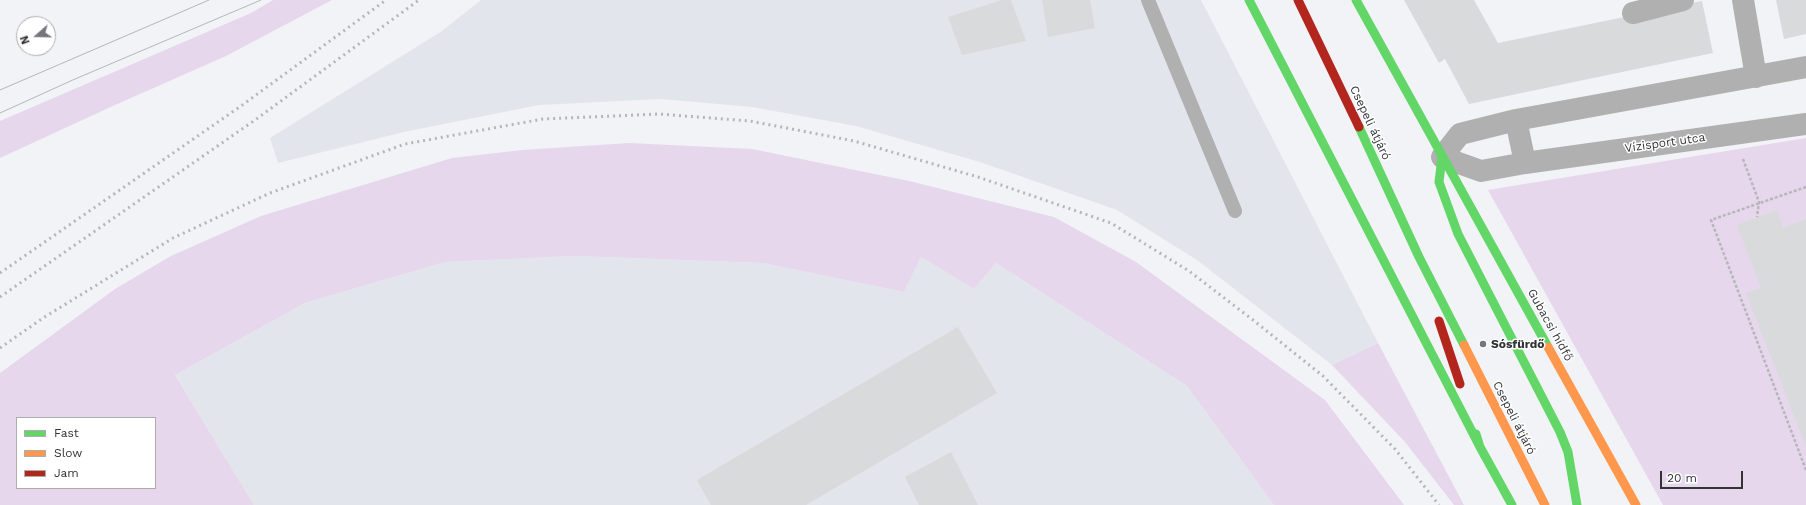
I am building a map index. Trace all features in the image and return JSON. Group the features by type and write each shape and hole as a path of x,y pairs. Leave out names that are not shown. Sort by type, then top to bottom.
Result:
{"main road":[{"path":"1249,0 1480,447"},
{"name":"Csepeli átjáró","path":"1298,0 1324,52 1419,257 1545,505"},
{"name":"Gubacsi hídfő","path":"1356,0 1636,505"},
{"path":"1442,157 1438,182 1458,234 1560,432 1568,452 1577,505"},
{"name":"Csepeli átjáró","path":"1419,257 1480,447 1512,505"}],"street":[{"path":"1633,13 1683,0"},
{"path":"1743,0 1756,77"},
{"path":"1442,157 1460,134 1516,120 1806,67"},
{"path":"1516,120 1525,163"},
{"name":"Vízisport utca","path":"1442,157 1481,171 1525,163 1806,124"}],"lane":[{"path":"1148,0 1235,211"}],"path":[{"path":"1734,134 1760,202 1757,217"},
{"path":"1806,186 1712,220 1806,470"}],"shaded area":[{"path":"273,0 332,0 226,56 0,158 0,121 251,13"},
{"path":"481,0 1201,0 1378,343 1332,365 1197,260 1117,210 983,163 856,126 752,107 661,99 539,105 404,132 278,163 270,138 442,31"},
{"path":"1806,138 1806,505 1663,505 1488,190"},
{"path":"629,143 752,149 909,181 1054,217 1136,262 1325,400 1404,505 1274,505 1187,386 996,263 974,289 921,257 904,292 763,263 576,256 445,262 305,303 175,375 254,505 0,505 0,373 115,289 171,256 261,216 452,158 522,150"},
{"path":"576,256 763,263 904,292 921,257 974,289 996,263 1187,386 1274,505 254,505 175,375 305,303 445,262"},
{"path":"1378,343 1464,505 1454,505 1405,442 1332,365"}],"building":[{"path":"1002,0 1011,0 1026,41 962,55 948,17"},
{"path":"1042,0 1090,0 1095,28 1048,37"},
{"path":"1404,0 1474,0 1498,43 1702,1 1713,53 1469,104 1445,59 1439,63"},
{"path":"1776,0 1806,0 1806,34 1784,39"},
{"path":"1777,210 1783,228 1806,219 1806,446 1746,293 1761,288 1737,225"},
{"path":"958,327 997,393 806,505 711,505 697,480"},
{"path":"951,452 978,505 919,505 905,477"}],"tram line":[{"path":"0,90 209,0"},
{"path":"0,113 75,79 261,0"}],"railway":[{"path":"0,273 241,106 386,0"},
{"path":"0,297 255,120 419,0"},
{"path":"0,348 43,318 173,238 270,193 405,144 543,119 659,114 750,121 854,141 978,177 1111,223 1189,271 1323,376 1395,449 1439,505"}],"traffic: fast":[{"path":"1249,0 1480,447"},
{"path":"1356,0 1548,347"},
{"path":"1359,127 1419,257 1464,345"},
{"path":"1442,157 1439,182 1458,234 1560,432 1568,452 1577,505"},
{"path":"1476,434 1480,447 1512,505"}],"traffic: slow":[{"path":"1464,345 1545,505"},
{"path":"1548,347 1636,505"}],"traffic: jam":[{"path":"1298,0 1359,127"},
{"path":"1439,321 1460,384"}],"place":[{"name":"Sósfürdő","path":"1483,344"}]}
